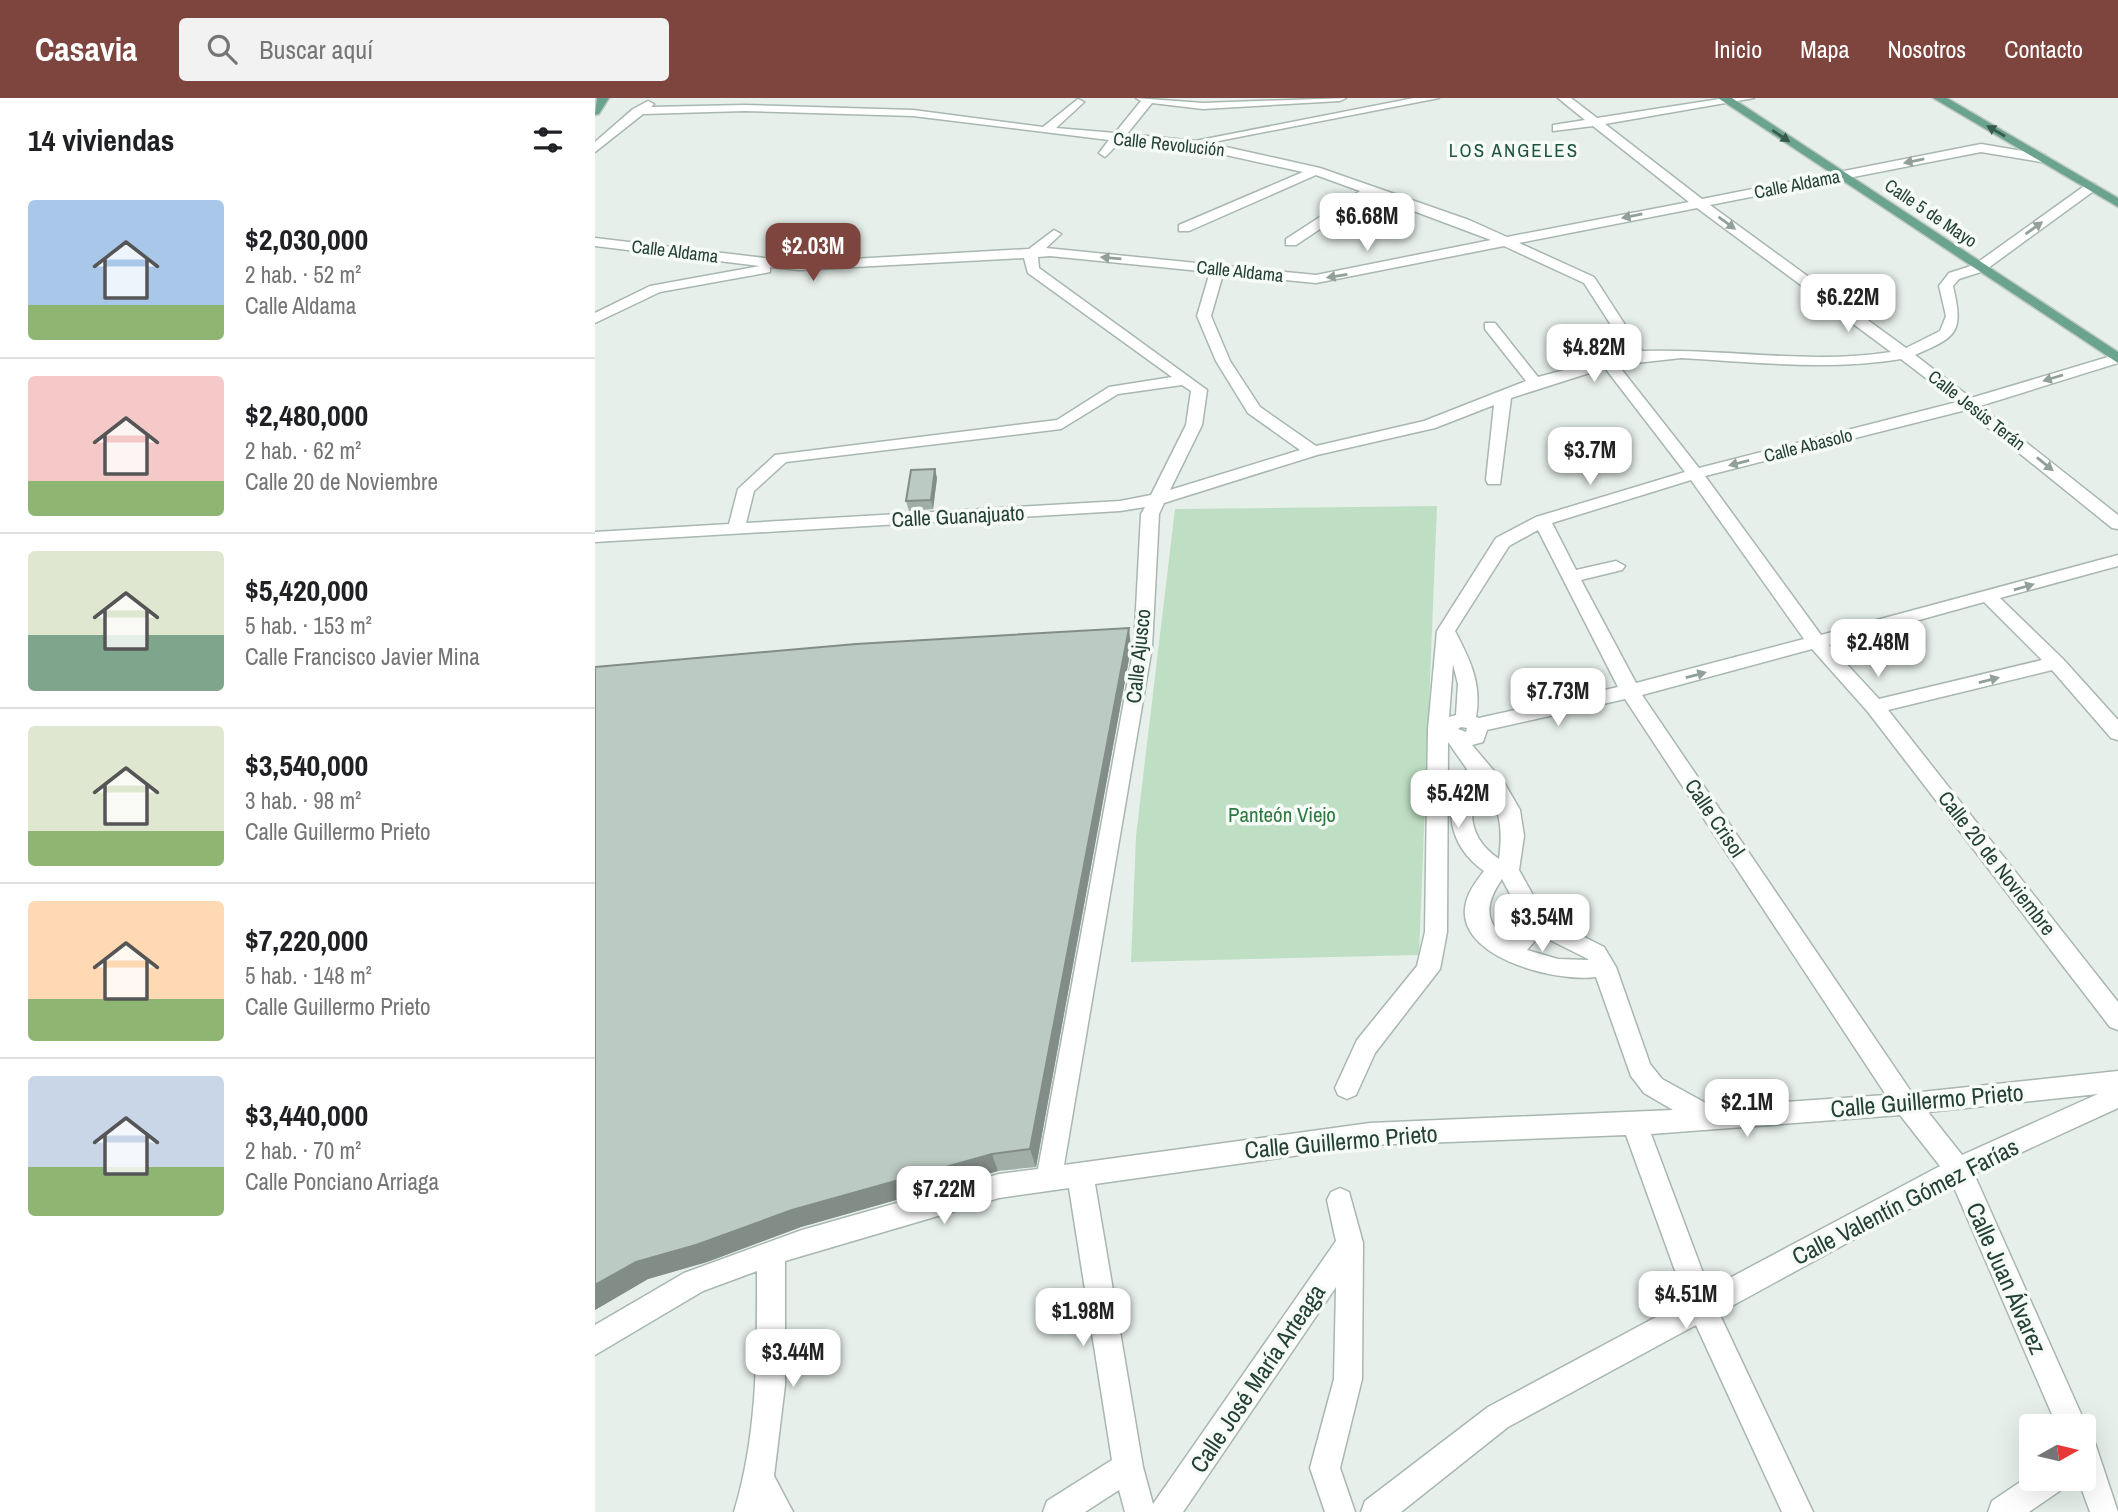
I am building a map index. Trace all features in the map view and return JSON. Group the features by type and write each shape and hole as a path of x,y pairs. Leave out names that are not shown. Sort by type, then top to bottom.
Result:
{"main road":[{"path":"595,112 603,98"},
{"path":"1939,98 2118,203"},
{"name":"Calle 5 de Mayo","path":"1726,100 2117,358"}],"street":[{"path":"595,148 637,111 663,98"},
{"path":"913,113 924,98"},
{"path":"1105,153 1147,99 1203,106 1340,98"},
{"path":"1190,143 1433,98"},
{"name":"Calle Jesús Terán","path":"1564,98 1699,203 1905,354 2118,524"},
{"path":"1557,128 1748,98"},
{"path":"1046,131 1078,102"},
{"name":"Calle Revolución","path":"637,111 744,108 913,113 1117,139 1190,143 1316,170 1505,240 1589,280 1638,356"},
{"name":"Calle Aldama","path":"595,242 799,266 1033,253 1316,279 1981,148 2041,158"},
{"path":"1184,228 1316,170"},
{"name":"Calle Guanajuato","path":"595,537 1121,506 1159,499 1313,450 1429,425 1535,383 1638,356 1722,354 1818,360 1874,359 1905,354 1942,338 1953,317 1946,286 1954,276 1979,268 2091,187"},
{"path":"1291,242 1370,190"},
{"path":"1054,234 1033,253 1029,260 1033,270 1044,281 1187,380"},
{"path":"595,319 615,303 676,284 799,266"},
{"path":"1218,269 1205,316 1223,361 1254,410 1313,450"},
{"path":"1490,326 1535,383"},
{"name":"Calle Abasolo","path":"1446,631 1502,541 1542,522 1695,474 1969,404 2117,358"},
{"name":"Calle 20 de Noviembre","path":"1608,362 1695,474 1816,642 1875,707 2118,1020"},
{"path":"736,529 746,489 781,458 1061,424 1114,390 1187,380"},
{"name":"Calle Ajusco","path":"1049,1178 1143,647 1150,514 1194,425 1199,390 1187,380"},
{"path":"1494,480 1503,397"},
{"name":"Calle Crisol","path":"1542,522 1630,691 1906,1104"},
{"path":"1467,729 1630,691 1989,597 2118,560"},
{"path":"1570,577 1616,566"},
{"path":"1989,597 2056,663 2118,733"},
{"path":"1446,631 1466,671 1471,696 1465,754 1498,789 1509,810 1513,836 1502,870 1477,900 1478,918 1486,935 1510,954 1573,971 1604,967"},
{"path":"1347,1088 1366,1047 1428,969 1436,932 1439,729 1446,631"},
{"path":"1875,707 2056,663"},
{"path":"1479,769 1467,781 1462,799 1464,838 1473,853 1502,870 1537,923 1596,953 1604,967 1640,1069 1653,1086 1709,1118"},
{"path":"1510,954 1537,923"},
{"name":"Calle Guillermo Prieto","path":"595,1341 694,1282 802,1242 999,1186 1370,1134 1635,1124 1906,1104 2118,1080"},
{"name":"Calle Valentín Gómez Farías","path":"1376,1512 1498,1417 1958,1169 2118,1096"},
{"name":"Calle Juan Álvarez","path":"1906,1104 1958,1169 1999,1255 2067,1414"},
{"path":"1635,1124 1702,1308 1798,1512"},
{"path":"1080,1173 1128,1467 1140,1512"},
{"path":"1340,1200 1350,1243 1348,1379 1325,1468 1340,1512"},
{"name":"Calle José María Arteaga","path":"1165,1512 1350,1243"},
{"path":"749,1512 760,1480 766,1440 771,1254"},
{"path":"1058,1512 1128,1467"},
{"path":"760,1480 778,1512"},
{"path":"2097,1490 2105,1512"},
{"path":"2003,1512 2033,1491"}],"green space":[{"name":"Panteón Viejo","path":"1437,506 1419,955 1131,962 1136,836 1175,509"}],"building":[{"path":"935,469 931,500 906,501 911,470"},
{"path":"1129,628 1030,1149 992,1154 792,1210 696,1245 636,1262 595,1285 595,667 856,644"}],"district":[{"name":"LOS ANGELES","path":"1514,150"}]}
